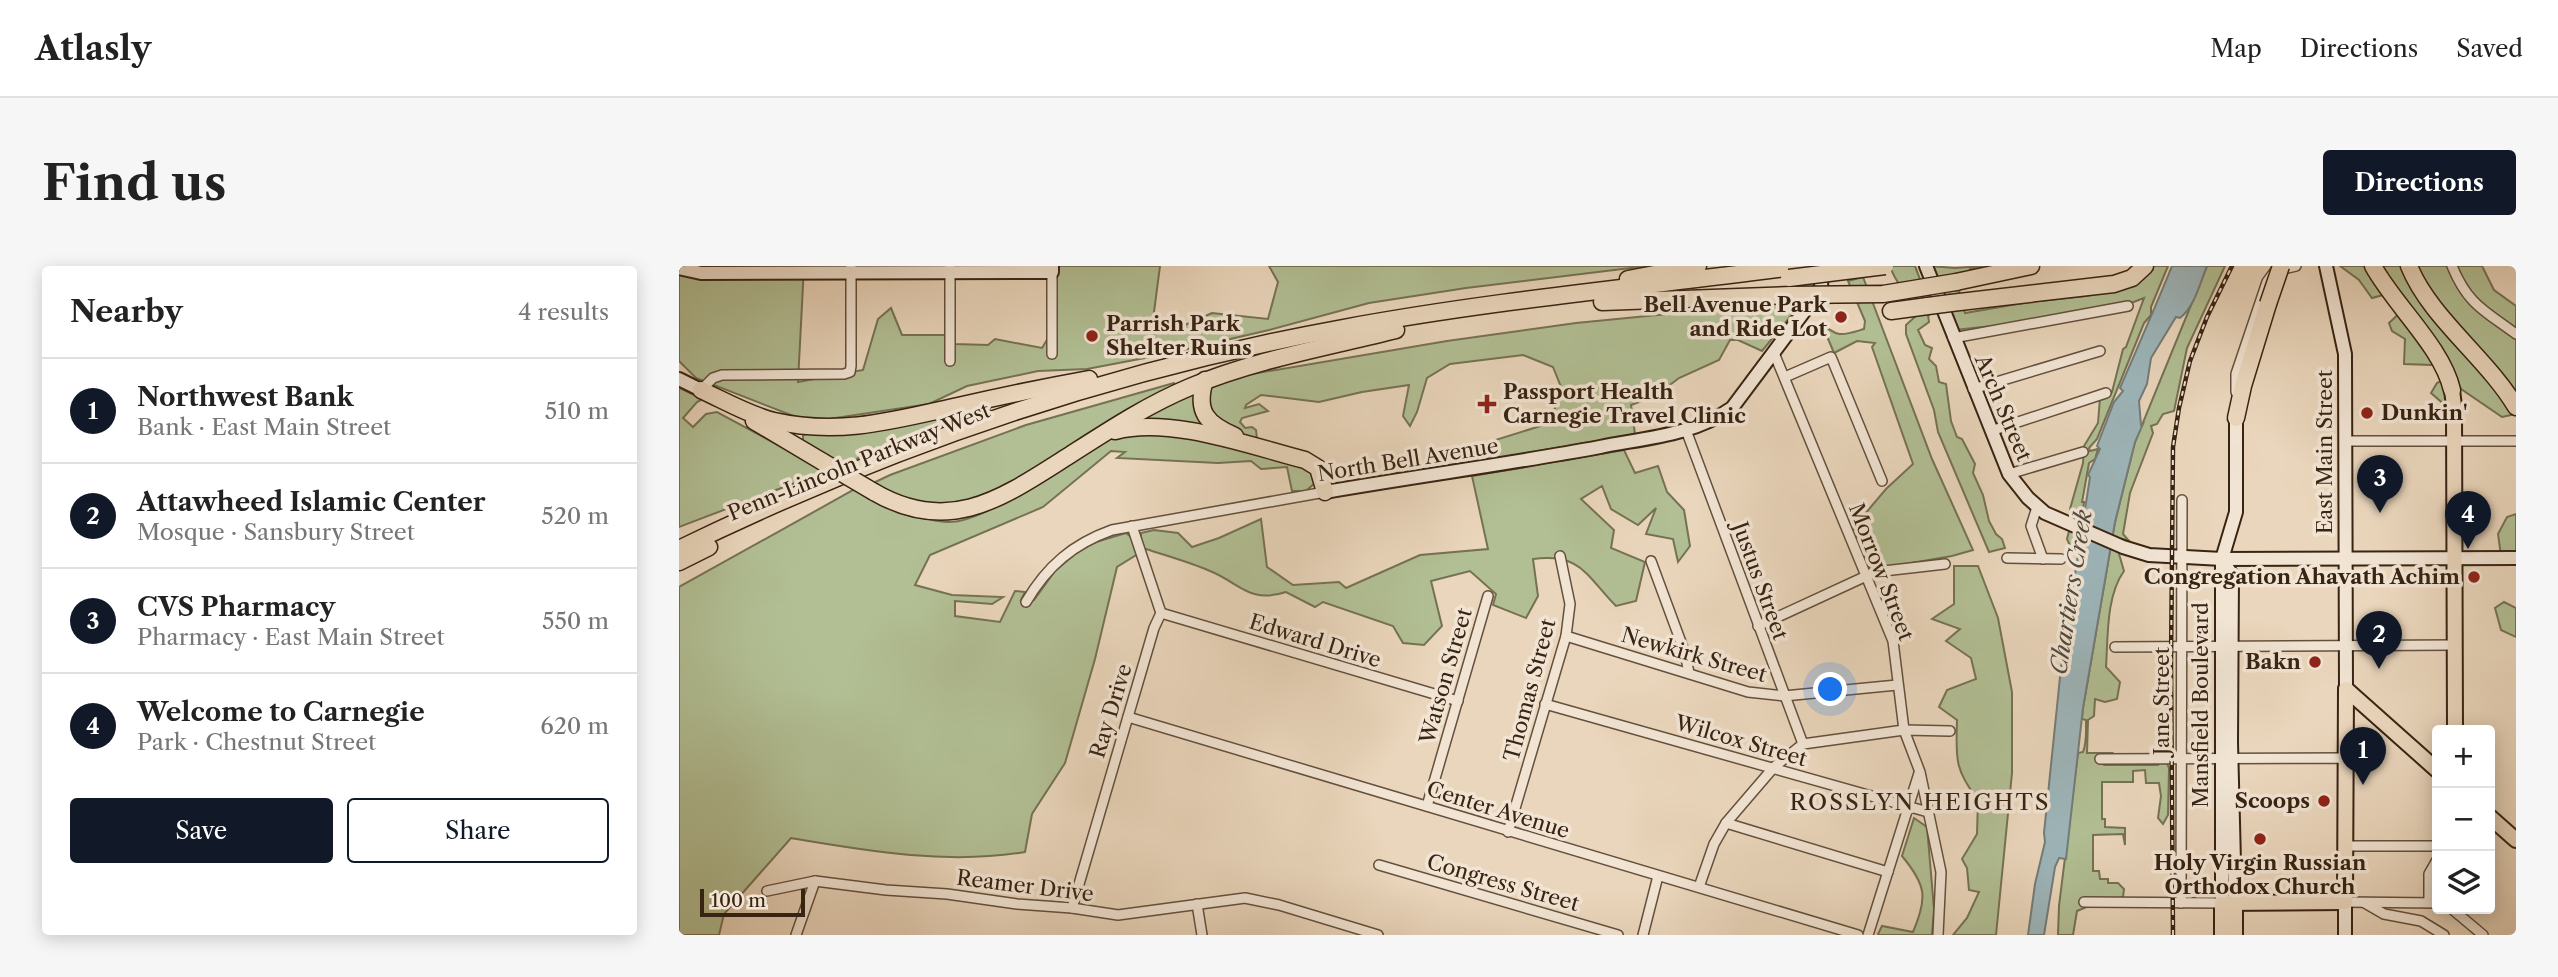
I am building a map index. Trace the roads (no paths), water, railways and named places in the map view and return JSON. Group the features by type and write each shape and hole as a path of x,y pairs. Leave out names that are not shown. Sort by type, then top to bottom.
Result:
{"highway":[{"path":"1510,303 1698,266"},
{"name":"Penn-Lincoln Parkway West","path":"679,549 848,473 993,419 1092,387 1191,360 1343,328 1510,303 1793,271 1885,266"},
{"path":"1602,302 1883,294 2031,266"},
{"path":"2121,283 2127,275 2128,266"},
{"path":"1891,310 2121,283 2132,278 2145,266"},
{"path":"2236,418 2243,386 2280,266"},
{"path":"2373,266 2440,360 2452,390"},
{"path":"2383,266 2406,314"},
{"path":"2409,266 2427,298 2495,376 2516,407"},
{"name":"Penn-Lincoln Parkway West","path":"679,562 757,524 864,478 948,446 1046,413 1194,371 1295,348 1396,330 1602,302 1793,271"},
{"path":"701,390 874,492 899,504 941,511 974,508 1014,491 1155,402 1205,380 1396,330"},
{"path":"701,390 762,418 802,426 845,428 872,425 1039,388 1191,360"},
{"path":"1205,380 1201,404 1209,421 1237,436 1318,460 1328,480 1325,492"},
{"path":"795,446 795,435 802,426"},
{"path":"1103,434 1140,426 1168,426 1305,460 1319,469 1325,492"},
{"path":"679,543 752,514"}],"main road":[{"path":"2452,390 2455,441 2455,725"},
{"path":"2346,689 2432,766"},
{"name":"East Main Street","path":"2345,902 2349,764 2346,689"},
{"path":"2495,821 2515,836"},
{"path":"2228,903 2345,902"},
{"name":"Mansfield Boulevard","path":"2222,935 2228,903"},
{"name":"Mansfield Boulevard","path":"2228,903 2235,935"}],"street":[{"name":"North Bell Avenue","path":"1026,602 1060,559 1086,539 1112,530 1325,492 1525,461 1686,430 1717,418 1732,408 1821,287 1822,266"},
{"name":"Arch Street","path":"1926,266 2009,474 2037,507 2069,525 2149,555 2182,558 2516,558"},
{"path":"2222,559 2236,512 2236,374 2267,282 2275,271 2296,266"},
{"name":"East Main Street","path":"2326,266 2345,354 2346,689"},
{"path":"2452,266 2461,286 2478,307 2516,334"},
{"path":"679,268 701,274 1052,269 1052,354"},
{"path":"679,379 701,390 713,378 722,375 850,372 851,270"},
{"path":"950,270 950,361"},
{"path":"1953,338 2128,306"},
{"path":"1973,389 2100,351"},
{"name":"Morrow Street","path":"1774,353 1893,641 1904,730 1920,772 1941,872 1937,935"},
{"path":"1785,377 1831,357 1882,481"},
{"path":"1991,431 2106,393"},
{"name":"Justus Street","path":"1686,430 1803,744"},
{"path":"2345,441 2516,441"},
{"path":"2009,474 2083,452"},
{"name":"Jane Street","path":"2181,903 2182,500"},
{"path":"2037,507 2031,526 2043,559"},
{"path":"1132,526 1161,613"},
{"name":"Thomas Street","path":"1508,832 1566,636 1570,604 1560,556"},
{"path":"2007,558 2061,559"},
{"name":"Mansfield Boulevard","path":"2222,559 2226,648 2226,759 2235,836 2228,903"},
{"path":"1651,561 1685,653 1689,673"},
{"path":"1758,626 1875,572 1945,564"},
{"name":"Watson Street","path":"1427,806 1488,596"},
{"name":"Edward Drive","path":"1161,613 1458,701"},
{"name":"Ray Drive","path":"1072,908 1154,628 1161,613"},
{"name":"Newkirk Street","path":"1566,636 1748,692 1784,696 1897,685"},
{"path":"2115,647 2455,645"},
{"name":"Wilcox Street","path":"1545,704 1928,812"},
{"name":"Center Avenue","path":"1128,717 1858,935"},
{"path":"1699,887 1714,844 1726,823 1774,767 1803,744 1904,730 1950,732"},
{"path":"2100,759 2226,759 2349,764"},
{"path":"1868,935 1920,772"},
{"path":"1726,823 1888,872"},
{"path":"2345,846 2432,846"},
{"name":"Congress Street","path":"1379,865 1618,935"},
{"path":"2432,869 2429,874 2432,895"},
{"path":"1643,935 1658,876"},
{"path":"796,935 815,881"},
{"name":"Reamer Drive","path":"767,891 815,881 1118,915 1245,898 1279,905 1378,935"},
{"path":"2084,902 2228,903"},
{"path":"2345,902 2432,902"},
{"name":"East Main Street","path":"2345,902 2345,935"},
{"path":"2365,902 2384,914 2421,921 2444,935"},
{"path":"1197,904 1202,935"},
{"path":"2458,914 2483,935"}],"water":[{"path":"2172,266 2207,266 2190,307 2180,318 2176,317 2151,358 2147,384 2139,401 2141,425 2143,424 2135,442 2115,522 2083,708 2066,859 2059,858 2055,867 2044,935 2028,935 2035,884 2045,842 2062,658 2090,477 2088,475 2100,449 2097,446 2114,402 2123,391 2120,388"}],"railway":[{"path":"2173,935 2173,447 2190,361 2207,317 2232,266"}],"place":[{"name":"Bell Avenue Park and Ride Lot","path":"1841,317"},
{"name":"Parrish Park Shelter Ruins","path":"1092,336"},
{"name":"Passport Health Carnegie Travel Clinic","path":"1487,404"},
{"name":"Dunkin'","path":"2367,413"},
{"name":"CVS Pharmacy","path":"2380,513"},
{"name":"Welcome to Carnegie","path":"2468,549"},
{"name":"Congregation Ahavath Achim","path":"2474,577"},
{"name":"Bakn","path":"2315,662"},
{"name":"Attawheed Islamic Center","path":"2379,669"},
{"name":"Northwest Bank","path":"2363,785"},
{"name":"Scoops","path":"2324,801"},
{"name":"Holy Virgin Russian Orthodox Church","path":"2260,839"}],"district":[{"name":"ROSSLYN HEIGHTS","path":"1920,802"}],"water label":[{"name":"Chartiers Creek","path":"2071,592"}]}
